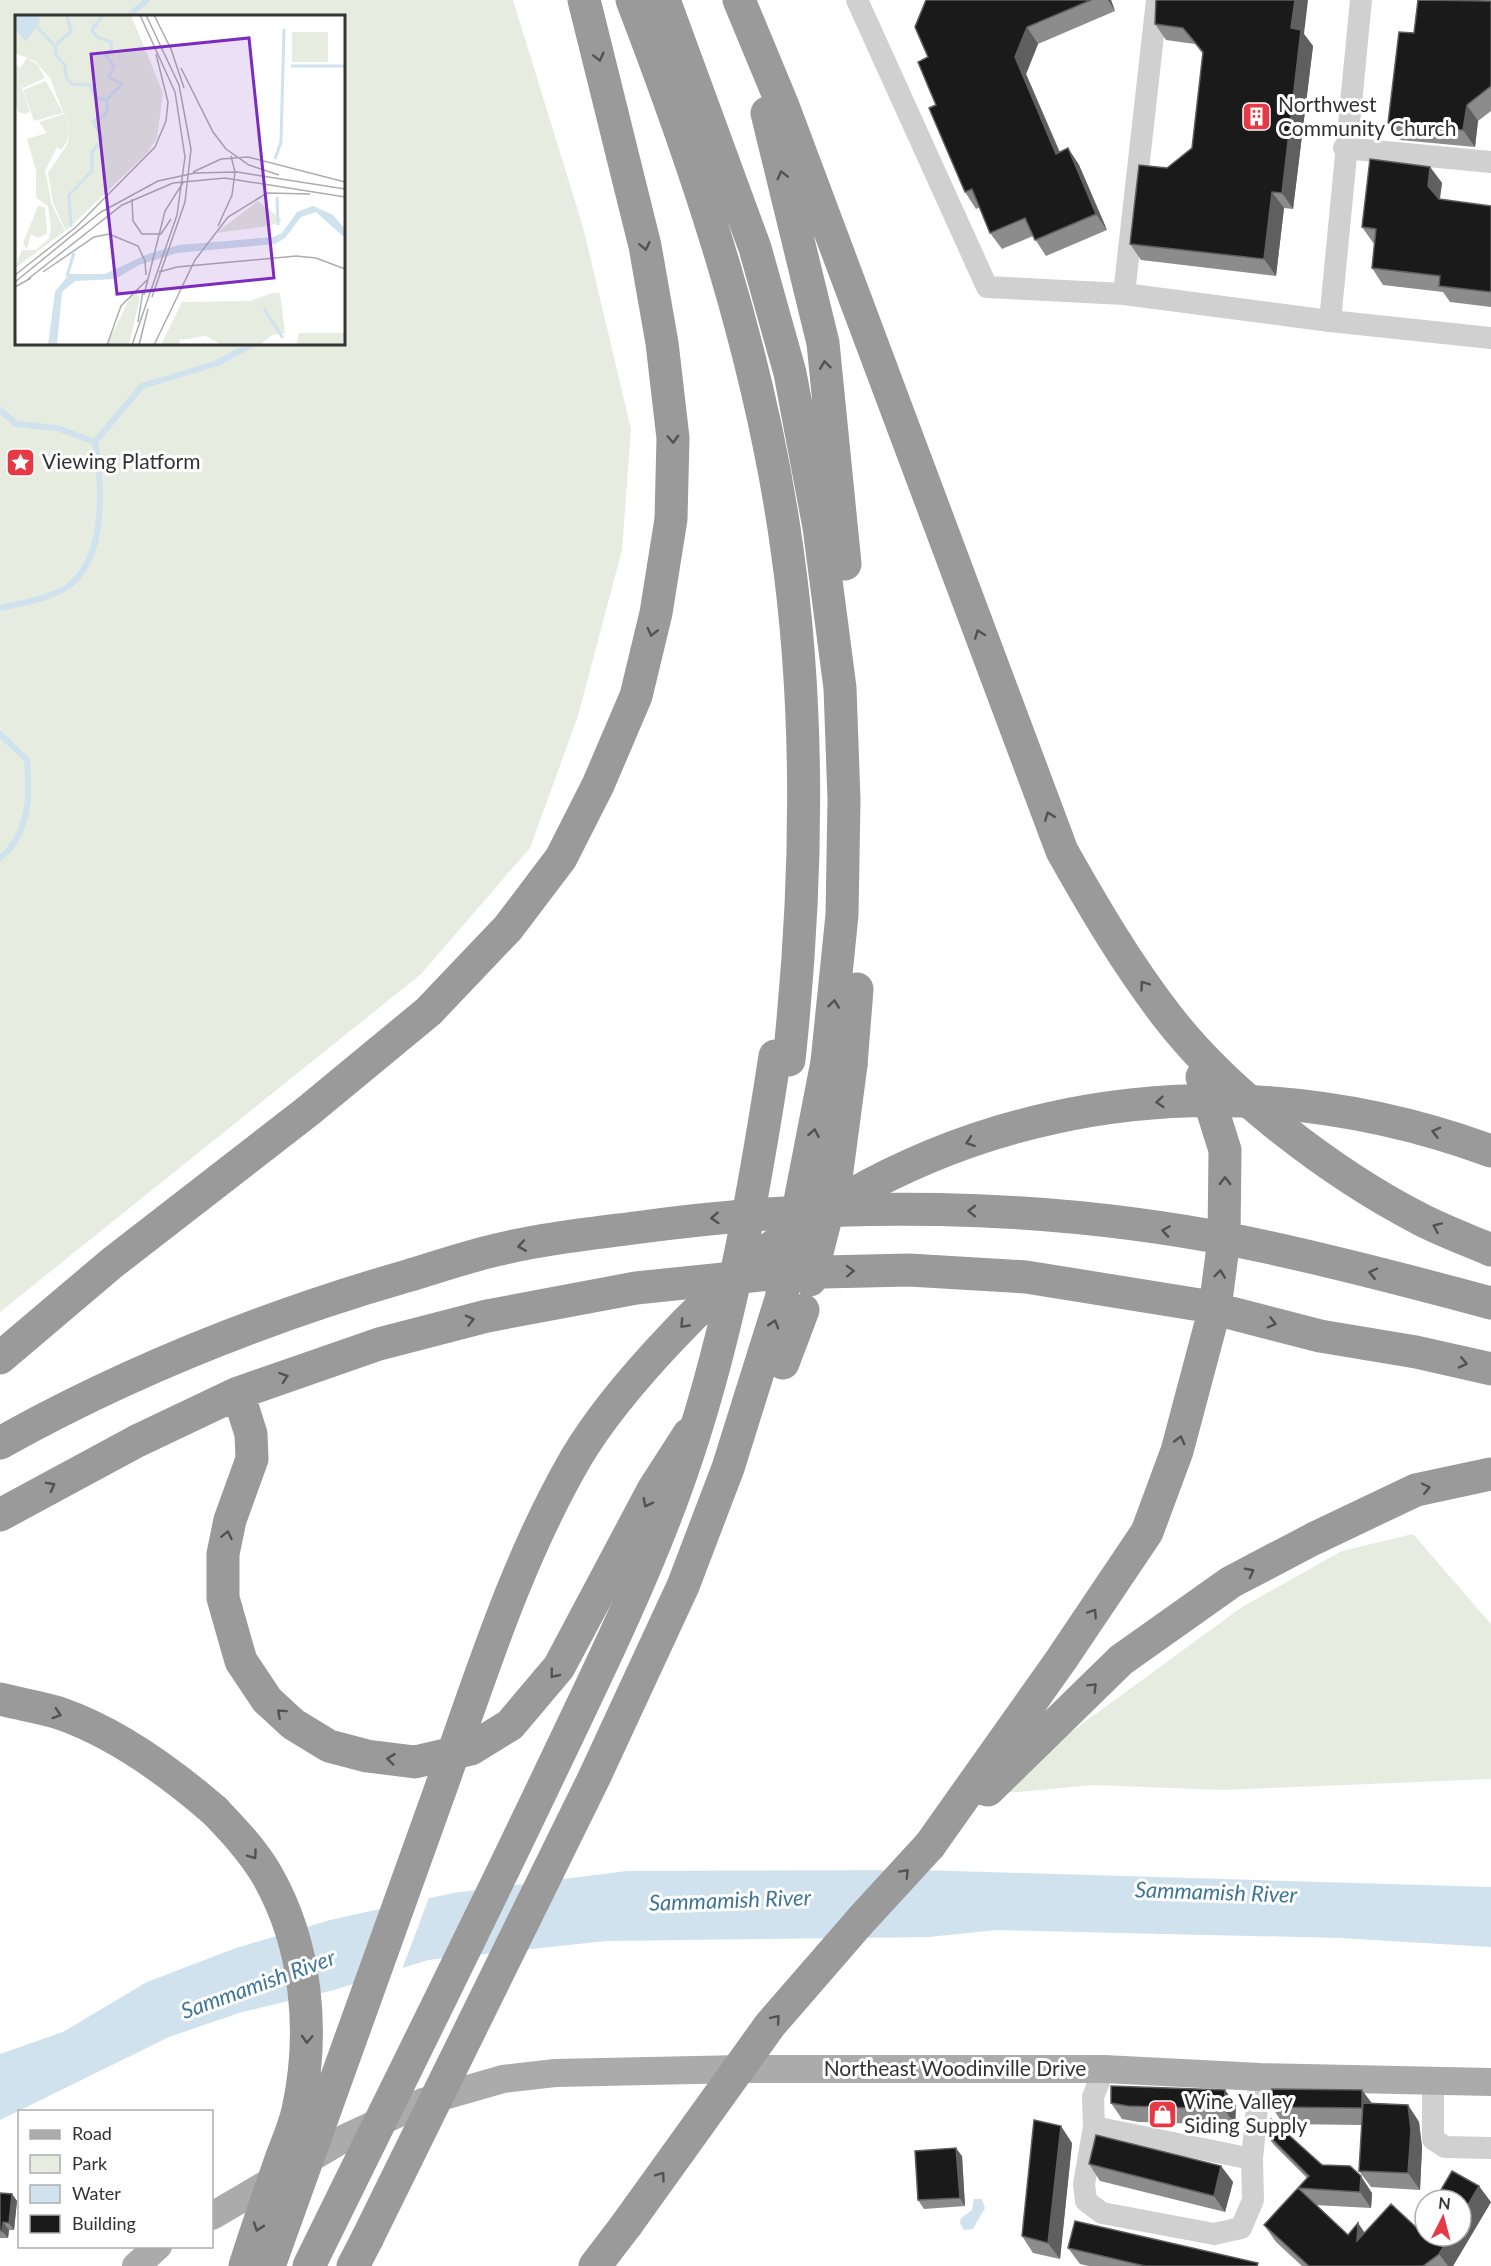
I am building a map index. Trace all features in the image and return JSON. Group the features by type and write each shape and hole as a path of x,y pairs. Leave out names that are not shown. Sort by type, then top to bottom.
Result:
{"highway":[{"path":"0,1358 112,1263 308,1111 429,1011 508,928 561,858 598,785 636,696 656,613 671,519 673,438 662,343 645,246 584,0"},
{"path":"326,2266 503,1916 614,1686 691,1499 711,1438 748,1303 770,1200 782,1058 787,860 786,724 771,568 748,433 716,301 613,0"},
{"path":"309,2266 486,1906 640,1582 700,1417 722,1340 782,1058 800,935 804,852 798,667 787,549 764,420 721,252 662,79 632,0"},
{"path":"367,2254 650,1693 715,1545 803,1310 836,1178 844,800 840,688 819,527 790,373 755,248 664,0"},
{"path":"683,0 751,183 799,349 848,591"},
{"path":"739,0 823,342 854,648 863,815 863,917 839,1064"},
{"path":"739,0 783,106 1062,851 1109,935 1168,1018 1200,1071 1225,1150 1224,1239 1215,1308 1177,1451 1147,1532 1024,1713 930,1845"},
{"path":"1168,1018 1226,1081 1317,1156 1421,1220 1491,1250"},
{"path":"269,2266 461,1731 534,1539 578,1455 629,1383 704,1303 775,1244 839,1202 938,1153 1019,1125 1109,1107 1202,1099 1275,1101 1359,1112 1449,1135 1491,1151"},
{"path":"0,1443 50,1415 176,1355 321,1300 497,1250 700,1218 849,1209 981,1211 1117,1223 1224,1239 1401,1279 1491,1303"},
{"path":"0,1515 137,1441 238,1393 379,1344 487,1316 636,1288 782,1273 909,1270 1026,1277 1129,1292 1215,1308 1320,1336 1416,1352 1491,1369"},
{"path":"238,1393 251,1434 252,1459 230,1520 223,1554 223,1598 241,1661 267,1701 293,1724 329,1746 367,1756 415,1762 471,1749 510,1725 559,1668 653,1490 700,1417"},
{"path":"596,2266 770,2025 862,1918 930,1845 1121,1660 1231,1582 1313,1539 1416,1490 1491,1474"},
{"path":"0,1699 59,1713 118,1741 169,1773 214,1811 243,1840 267,1875 284,1912 303,1981 308,2028 306,2070 297,2113 244,2266"}],"main road":[{"name":"Northeast Woodinville Drive","path":"213,2215 345,2138 423,2102 503,2079 595,2071 1104,2069 1260,2077 1491,2082"},
{"path":"136,2266 157,2248"}],"lane":[{"path":"857,0 987,287 1125,294 1330,321 1491,338"},
{"path":"1125,294 1157,0"},
{"path":"1330,321 1344,148 1361,0"},
{"path":"1344,148 1491,162"},
{"path":"1104,2069 1093,2097 1094,2127 1084,2184 1086,2200 1102,2213 1214,2234 1241,2228 1253,2200 1252,2159 1260,2077"},
{"path":"1433,2080 1433,2139 1445,2147 1491,2148"},
{"path":"1094,2127 1252,2159"}],"green space":[{"path":"0,0 513,0 583,227 631,429 622,550 578,716 530,848 421,974 0,1312"},
{"path":"1413,1534 1491,1624 1491,1779 1223,1790 1093,1785 1019,1792 989,1792 1242,1607 1342,1551"}],"water":[{"name":"Sammamish River","path":"920,1870 1491,1887 1491,1947 1340,1938 996,1930 929,1937 606,1941 428,1960 334,1990 242,2012 169,2037 0,2120 0,2054 63,2032 147,1982 236,1948 330,1920 453,1893 627,1871"},
{"path":"974,2199 982,2199 985,2208 973,2229 964,2230 960,2223 961,2218 972,2210"}],"pier":[{"path":"430,1895 401,1972 360,1985 391,1903"}],"building":[{"path":"926,0 1091,0 1027,27 1015,57 1056,154 1068,148 1096,214 1035,240 1025,218 990,233 972,189 965,192 929,108 936,105 918,62 928,57 915,27"},
{"name":"Northwest Community Church","path":"1156,0 1295,0 1291,28 1301,30 1282,193 1272,192 1264,259 1130,244 1139,165 1167,168 1192,148 1203,52 1183,28 1155,24"},
{"path":"1418,0 1491,1 1491,86 1467,105 1463,130 1388,123 1399,32 1414,33"},
{"path":"1370,159 1430,167 1428,186 1439,199 1491,206 1491,292 1439,286 1440,276 1372,268 1376,229 1362,227"},
{"path":"1111,2086 1225,2090 1224,2109 1128,2106 1111,2103"},
{"path":"1272,2089 1362,2090 1362,2108 1272,2107"},
{"path":"1363,2103 1408,2105 1411,2130 1408,2173 1359,2171"},
{"path":"1271,2119 1322,2165 1350,2166 1361,2176 1360,2192 1298,2188 1309,2176 1262,2129"},
{"path":"1034,2120 1061,2126 1048,2243 1022,2236"},
{"path":"1096,2135 1221,2166 1214,2196 1089,2164"},
{"path":"956,2148 960,2198 918,2200 915,2151"},
{"path":"1452,2171 1479,2186 1473,2196 1473,2188 1442,2188"},
{"path":"1298,2188 1348,2235 1358,2223 1357,2241 1391,2204 1413,2224 1413,2248 1443,2248 1439,2254 1423,2266 1309,2266 1264,2225"},
{"path":"0,2193 12,2194 9,2223 3,2222 2,2231 0,2230"},
{"path":"1075,2221 1258,2263 1257,2266 1145,2266 1068,2248"}],"waterway":[{"path":"130,15 147,0"},
{"path":"95,442 142,386 215,364 251,345"},
{"path":"0,410 16,424 57,428 95,442 100,497 96,537 83,571 71,584 56,593 0,608"},
{"path":"0,734 27,760 28,787 23,826 10,848 0,858"}],"place":[{"name":"Northwest Community Church","path":"1257,117"},
{"name":"Viewing Platform","path":"21,462"},
{"name":"Wine Valley Siding Supply","path":"1163,2114"}]}
